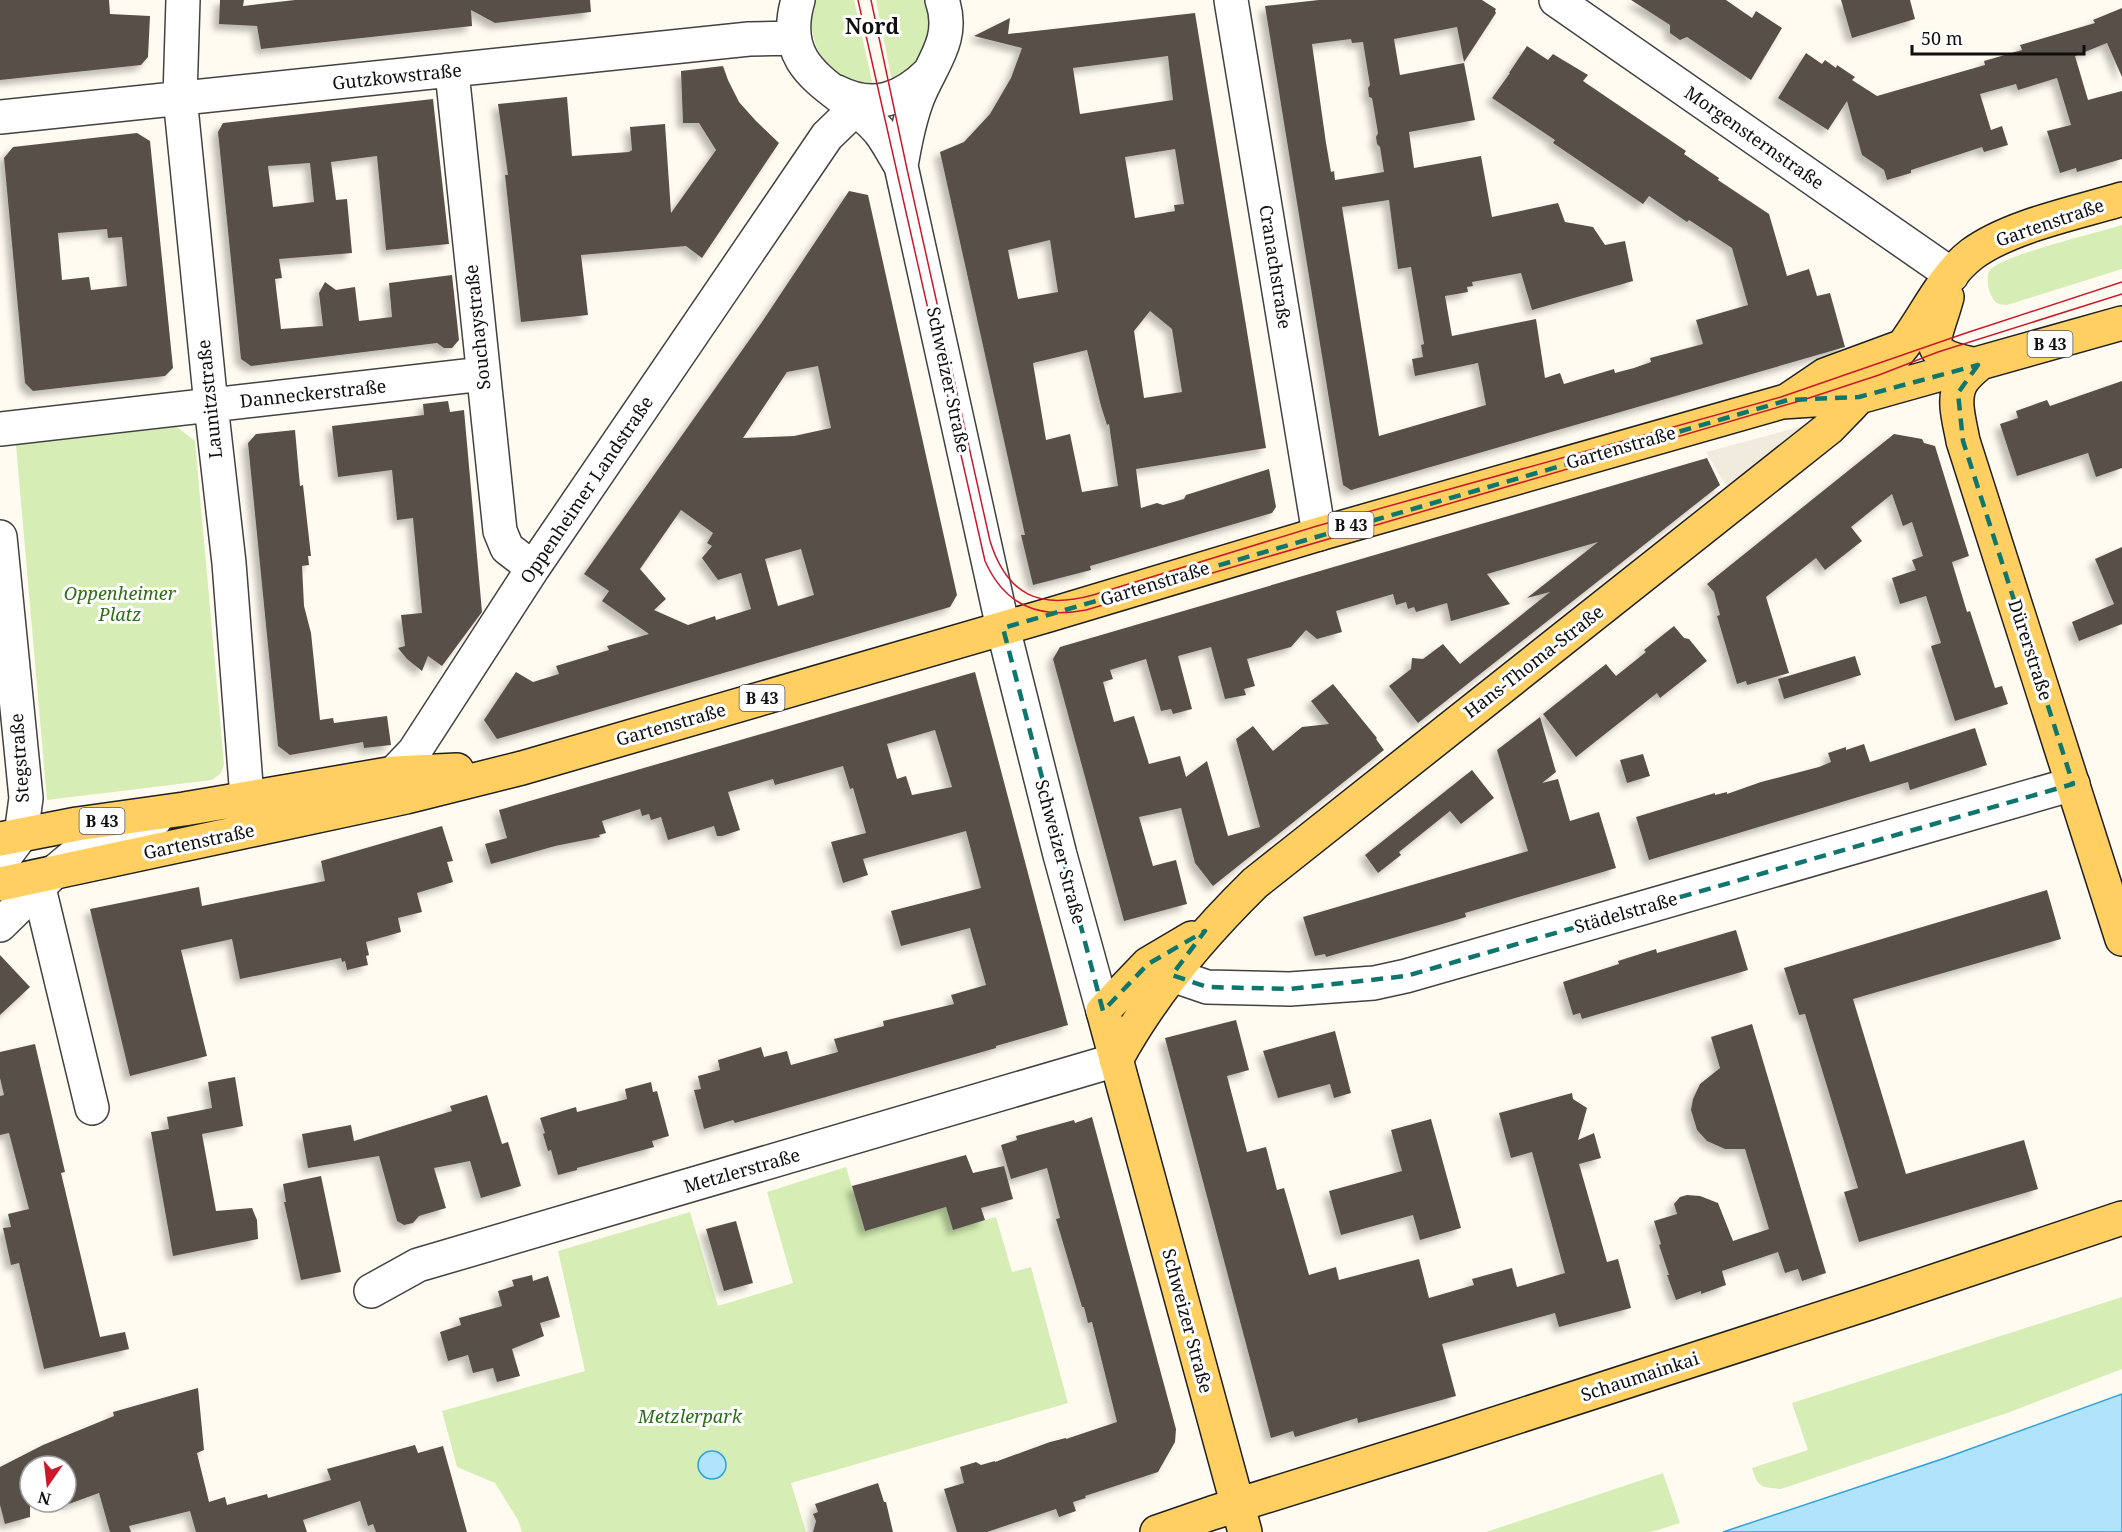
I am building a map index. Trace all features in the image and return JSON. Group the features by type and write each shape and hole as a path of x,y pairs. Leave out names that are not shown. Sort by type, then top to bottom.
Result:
{"main road":[{"name":"Gartenstraße","path":"1788,400 1825,375 1902,346 1952,275 1970,255 2008,234 2122,199"},
{"path":"1952,275 1934,344 1938,352 1956,361 1978,365"},
{"name":"Gartenstraße","path":"0,884 45,881 522,768 1319,534 1788,400 1859,397 2122,323"},
{"name":"Hans-Thoma-Straße","path":"1116,1060 1139,1018 1172,975 1209,928 1255,883 1814,442 1859,397 1902,346"},
{"name":"Dürerstraße","path":"1978,365 1961,383 1958,393 1957,407 1963,441 2122,939"},
{"name":"Gartenstraße","path":"11,837 394,773 522,768"},
{"name":"Hans-Thoma-Straße","path":"1103,1011 1148,964 1209,928"},
{"name":"Schweizer Straße","path":"1103,1011 1241,1518"},
{"name":"Schaumainkai","path":"1157,1532 1241,1518 1439,1442 1869,1303 2122,1218"}],"street":[{"name":"Launitzstraße","path":"183,0 180,98 210,405 229,563 247,798"},
{"path":"798,0 793,24 794,38 797,50 810,72 879,131 901,166"},
{"name":"Cranachstraße","path":"1231,0 1319,534"},
{"name":"Morgensternstraße","path":"1556,0 1952,275"},
{"path":"901,166 908,124 945,40 949,2"},
{"name":"Gutzkowstraße","path":"0,117 452,72 749,39 794,38"},
{"name":"Souchaystraße","path":"452,72 500,531 507,548 533,568"},
{"path":"828,88 859,100 881,101 905,92 930,72"},
{"name":"Oppenheimer Landstraße","path":"281,824 351,795 394,773 414,752 533,568 827,135 855,109"},
{"name":"Schweizer Straße","path":"901,166 1003,628 1060,855 1103,1011"},
{"name":"Danneckerstraße","path":"0,429 483,375"},
{"name":"Stegstraße","path":"0,537 26,798 0,863"},
{"name":"Städelstraße","path":"1172,975 1207,987 1290,989 1374,983 1406,976 2073,784"},
{"path":"0,925 82,849 107,837 184,809"},
{"path":"45,881 92,1108"},
{"name":"Metzlerstraße","path":"371,1291 418,1265 1116,1060"}],"highlighted area":[{"path":"1978,365 1958,393 1963,441 2073,784 1406,976 1290,989 1207,987 1172,975 1205,931 1148,964 1103,1011 1003,628 1788,400 1859,397"}],"green space":[{"path":"816,0 854,0 873,86 853,81 839,74 822,57 813,36 813,12"},
{"path":"876,0 930,0 937,21 917,67 892,81"},
{"path":"2122,225 2122,269 2007,305 1998,304 1991,296 1988,275 1990,270 1998,264 2030,251"},
{"name":"Oppenheimer Platz","path":"177,427 195,441 224,764 221,773 212,780 47,800 16,445"},
{"name":"Metzlerpark","path":"846,1167 865,1230 946,1207 953,1229 996,1217 1012,1272 1031,1267 1068,1403 791,1483 806,1532 522,1532 518,1520 495,1483 457,1467 442,1411 585,1371 558,1251 690,1212 718,1306 793,1283 767,1192"},
{"path":"2122,1297 2122,1369 2010,1412 1781,1489 1765,1487 1756,1479 1752,1468 1808,1450 1792,1403"},
{"path":"1663,1473 1680,1523 1651,1532 1486,1532"}],"shaded area":[{"path":"1807,425 1726,486 1706,452 1788,430"}],"water":[{"path":"2122,1394 2122,1532 1723,1532 1945,1458"},
{"path":"712,1451 722,1455 726,1465 722,1475 712,1479 702,1475 698,1465 702,1455"}],"building":[{"path":"0,0 109,0 110,14 150,16 148,57 141,65 0,80"},
{"path":"220,0 244,0 243,6 295,0 590,0 591,12 495,23 471,10 472,26 261,49 257,26 219,24"},
{"path":"1319,0 1482,0 1496,9 1496,13 1464,62 1457,27 1394,39 1400,75 1464,63 1475,120 1409,132 1414,168 1481,156 1492,217 1558,203 1565,222 1593,227 1605,245 1625,241 1633,281 1532,310 1521,273 1472,282 1473,286 1467,287 1468,292 1445,296 1452,336 1536,319 1545,378 1560,373 1564,384 1614,369 1615,373 1634,368 1651,362 1650,358 1703,344 1696,320 1748,305 1732,248 1689,220 1687,222 1649,196 1643,204 1553,143 1555,140 1492,98 1527,46 1548,60 1553,54 1588,75 1583,81 1686,151 1684,154 1719,178 1718,180 1769,214 1787,276 1809,269 1817,296 1830,293 1845,347 1351,490 1343,485 1265,6","holes":["1351,39 1352,43 1363,42 1370,85 1369,97 1372,98 1378,133 1377,144 1380,147 1384,172 1335,180 1334,171 1331,172 1326,143 1312,44","1389,200 1398,269 1411,267 1424,344 1421,345 1423,357 1412,359 1415,376 1478,363 1486,405 1379,436 1342,207"]},
{"path":"1631,0 1726,0 1752,18 1756,11 1782,28 1751,80 1687,37 1680,40 1670,33 1670,25"},
{"path":"1841,0 1910,0 1915,19 1852,38"},
{"path":"2122,8 2122,77 2107,43 2075,56 2088,100 2122,91 2122,159 2077,172 2076,168 2060,173 2047,131 2071,125 2057,78 2018,90 2016,84 1980,94 1991,130 2002,126 2008,145 1984,152 1982,147 1887,180 1884,170 1862,155 1847,101 1828,130 1778,98 1806,53 1822,64 1825,60 1836,68 1837,65 1855,77 1852,80 1877,96 1985,65 1984,61 2022,50 2020,45 2095,23 2093,20"},
{"path":"1195,13 1266,448 1136,469 1141,508 1184,499 1186,495 1269,469 1276,507 1272,513 1090,566 1091,570 1033,585 1021,535 1025,535 940,152 964,142 990,114 1011,78 1022,48 974,36 1010,18 1008,34","holes":["1168,56 1173,100 1080,114 1073,68","1175,149 1184,204 1174,205 1175,211 1135,218 1125,157","1050,240 1058,292 1018,299 1008,250","1150,311 1172,329 1182,392 1144,398 1134,331","1087,350 1101,406 1107,425 1109,424 1118,486 1082,492 1070,434 1046,440 1033,363"]},
{"path":"723,66 739,102 779,143 702,258 686,246 581,255 588,315 521,322 505,175 508,175 498,104 567,97 572,156 629,152 632,150 630,127 665,124 671,213 716,150 699,123 683,123 681,71"},
{"path":"433,99 449,244 386,250 377,156 331,162 336,200 347,199 352,253 279,259 282,278 275,279 281,329 323,326 319,293 325,282 336,290 355,287 359,321 392,317 389,283 452,275 459,340 452,348 444,348 437,343 251,366 241,359 218,132 223,123","holes":["310,163 314,202 273,207 268,166"]},
{"path":"137,133 150,141 173,368 165,376 33,391 25,383 4,158 13,147","holes":["107,229 108,238 122,237 127,286 91,290 89,277 62,280 58,233"]},
{"path":"849,191 868,195 957,595 950,607 497,739 484,720 516,672 533,682 559,674 556,666 609,650 607,646 649,634 602,601 609,591 584,574 762,322","holes":["818,366 831,428 794,436 743,438 787,372","681,510 713,533 707,543 712,546 702,558 718,580 741,573 751,609 716,620 715,616 688,625 654,610 666,599 640,569","801,549 814,595 778,606 765,559"]},
{"path":"2122,381 2122,468 2096,477 2088,453 2017,476 2000,424 2018,418 2016,411 2047,400 2050,406"},
{"path":"448,401 450,412 464,410 482,612 442,666 428,656 422,671 398,648 405,646 401,615 422,613 413,518 397,520 392,470 338,477 332,426 424,415 423,404"},
{"path":"295,430 300,486 303,485 311,556 308,556 309,565 302,566 304,606 311,633 320,720 333,718 334,723 387,716 391,745 364,748 363,742 290,755 278,746 248,443 256,434"},
{"path":"1894,434 1922,439 1924,443 1935,446 1969,556 1952,562 1967,612 1970,611 1995,688 2002,686 2008,704 1955,721 1931,646 1941,643 1926,596 1900,604 1892,578 1916,570 1912,560 1923,556 1912,522 1903,526 1892,494 1851,527 1862,541 1825,570 1816,558 1766,597 1789,673 1747,685 1746,681 1737,684 1717,616 1720,615 1714,592 1707,584"},
{"path":"1707,458 1720,485 1418,723 1389,686 1411,669 1412,658 1423,659 1443,644 1460,664 1550,592 1527,598 1598,542 1487,574 1510,604 1451,621 1447,603 1416,612 1414,607 1408,609 1406,602 1396,605 1393,594 1336,611 1342,632 1317,639 1306,630 1291,647 1247,659 1255,686 1244,689 1246,695 1225,699 1211,647 1178,656 1192,709 1173,714 1171,709 1161,711 1146,659 1110,670 1113,679 1103,682 1114,722 1134,716 1149,764 1180,756 1186,777 1207,761 1228,836 1260,827 1236,739 1253,726 1273,751 1302,727 1329,724 1311,701 1333,684 1384,750 1213,886 1195,863 1181,808 1139,817 1153,866 1176,860 1187,904 1124,921 1053,659 1060,647"},
{"path":"2122,547 2122,624 2079,641 2072,622 2114,604 2095,559"},
{"path":"1674,626 1684,638 1689,639 1707,661 1660,698 1657,693 1576,757 1543,714 1606,664 1616,676"},
{"path":"1855,656 1861,675 1784,699 1778,679"},
{"path":"975,672 1068,1025 735,1123 733,1120 704,1129 694,1090 701,1089 698,1076 720,1070 718,1060 761,1047 764,1057 787,1051 791,1065 838,1052 834,1039 884,1026 883,1021 954,1004 951,995 986,985 970,928 901,946 891,911 981,888 966,831 863,859 868,875 843,883 831,842 866,833 853,788 850,789 843,766 775,785 773,779 728,792 740,830 722,836 717,836 714,826 668,840 661,817 651,820 649,814 642,816 640,809 602,821 606,833 599,835 600,837 555,846 491,864 485,844 507,838 499,810","holes":["935,730 952,787 912,795 906,776 897,779 887,744"]},
{"path":"1540,717 1556,772 1542,783 1558,779 1570,821 1599,812 1616,868 1465,913 1466,917 1439,925 1326,957 1325,954 1315,956 1303,917 1528,851 1497,750"},
{"path":"1975,728 1987,765 1910,790 1908,782 1649,860 1636,817 1715,793 1715,795 1727,792 1727,794 1761,782 1819,767 1831,762 1828,753 1846,747 1846,750 1864,744 1870,762"},
{"path":"1643,754 1650,776 1627,783 1620,760"},
{"path":"1472,770 1494,798 1461,824 1450,811 1399,852 1401,855 1378,873 1365,855"},
{"path":"442,826 453,861 447,862 453,882 417,893 422,912 398,918 401,932 366,942 369,955 366,956 368,965 347,970 345,961 342,962 341,958 240,979 232,939 181,950 207,1056 130,1076 90,909 199,887 202,906 325,881 321,861"},
{"path":"2047,890 2061,939 1853,999 1906,1174 2024,1140 2038,1189 1859,1242 1844,1192 1858,1188 1805,1014 1799,1015 1784,968"},
{"path":"1736,930 1748,970 1582,1019 1580,1013 1573,1015 1563,982 1656,949 1657,953"},
{"path":"0,955 30,987 0,1015"},
{"path":"1236,1020 1249,1070 1227,1076 1247,1152 1266,1147 1277,1190 1284,1188 1309,1275 1336,1267 1339,1280 1419,1259 1429,1298 1474,1285 1472,1279 1512,1268 1517,1287 1565,1273 1532,1152 1511,1158 1499,1113 1572,1093 1573,1099 1587,1108 1578,1140 1594,1133 1601,1158 1579,1164 1607,1262 1618,1259 1631,1308 1559,1327 1555,1313 1442,1344 1456,1396 1358,1423 1357,1418 1295,1437 1293,1431 1271,1438 1165,1038"},
{"path":"1752,1024 1826,1273 1802,1281 1798,1269 1785,1273 1778,1252 1722,1271 1726,1285 1676,1300 1667,1275 1669,1275 1654,1221 1677,1214 1674,1204 1680,1197 1700,1196 1718,1203 1733,1241 1769,1229 1745,1149 1725,1149 1707,1141 1697,1130 1691,1110 1700,1084 1720,1068 1711,1037"},
{"path":"1335,1031 1351,1093 1334,1098 1330,1084 1278,1098 1263,1051"},
{"path":"35,1044 65,1172 61,1173 100,1337 125,1332 129,1349 44,1369 19,1263 11,1265 3,1228 11,1227 8,1214 29,1209 9,1133 0,1135 0,1096 4,1095 0,1078 0,1052"},
{"path":"235,1077 243,1126 202,1134 216,1211 252,1208 257,1220 258,1239 173,1256 151,1132 169,1129 167,1117 212,1108 208,1082"},
{"path":"651,1082 653,1092 657,1091 669,1136 652,1141 654,1147 558,1175 551,1150 548,1151 540,1118 576,1107 577,1112 627,1099 625,1089"},
{"path":"487,1095 502,1144 508,1142 521,1186 481,1198 470,1161 434,1168 446,1208 419,1216 413,1223 404,1225 397,1221 379,1156 308,1168 302,1134 351,1125 354,1141 452,1111 450,1106"},
{"path":"1092,1117 1176,1429 1175,1442 1158,1472 1085,1496 1086,1498 1073,1502 1076,1511 1059,1517 1056,1509 987,1532 957,1532 944,1489 964,1483 960,1467 976,1462 981,1465 995,1462 1050,1442 1117,1422 1092,1322 1088,1323 1084,1307 1082,1307 1056,1219 1060,1218 1047,1168 1011,1179 1001,1145 1017,1140 1016,1136"},
{"path":"1431,1119 1461,1228 1420,1240 1413,1215 1341,1235 1329,1191 1402,1171 1391,1130"},
{"path":"966,1155 973,1173 1004,1166 1013,1199 981,1208 985,1220 953,1230 946,1207 865,1231 852,1186"},
{"path":"321,1176 341,1272 301,1280 284,1202 286,1202 283,1184"},
{"path":"736,1221 753,1283 724,1291 706,1229"},
{"path":"532,1275 533,1281 548,1276 560,1317 540,1323 544,1336 512,1349 520,1376 497,1382 493,1368 473,1373 468,1355 448,1361 440,1332 461,1325 459,1318 502,1306 498,1291 514,1286 512,1280"},
{"path":"198,1388 204,1450 197,1453 209,1502 225,1497 227,1505 267,1494 268,1498 331,1480 327,1469 415,1445 418,1453 443,1446 467,1532 376,1532 373,1524 368,1526 360,1501 303,1520 307,1532 196,1532 190,1511 129,1526 131,1532 110,1532 99,1493 78,1501 78,1454 25,1454 114,1416 113,1412"},
{"path":"18,1458 18,1514 30,1514 30,1517 5,1524 0,1505 0,1467"},
{"path":"878,1483 884,1502 886,1502 893,1532 813,1532 816,1521 813,1514 818,1512 815,1504"}],"tram line":[{"path":"858,0 985,561 993,576 1013,599 1039,610 1053,612 1086,610 1803,400 1879,375 1938,352 2122,294"},
{"path":"871,0 990,541 997,559 1016,586 1041,599 1074,599 1093,595 1317,526 1781,397 2122,282"}],"district":[{"name":"Nord","path":"872,27"}]}
